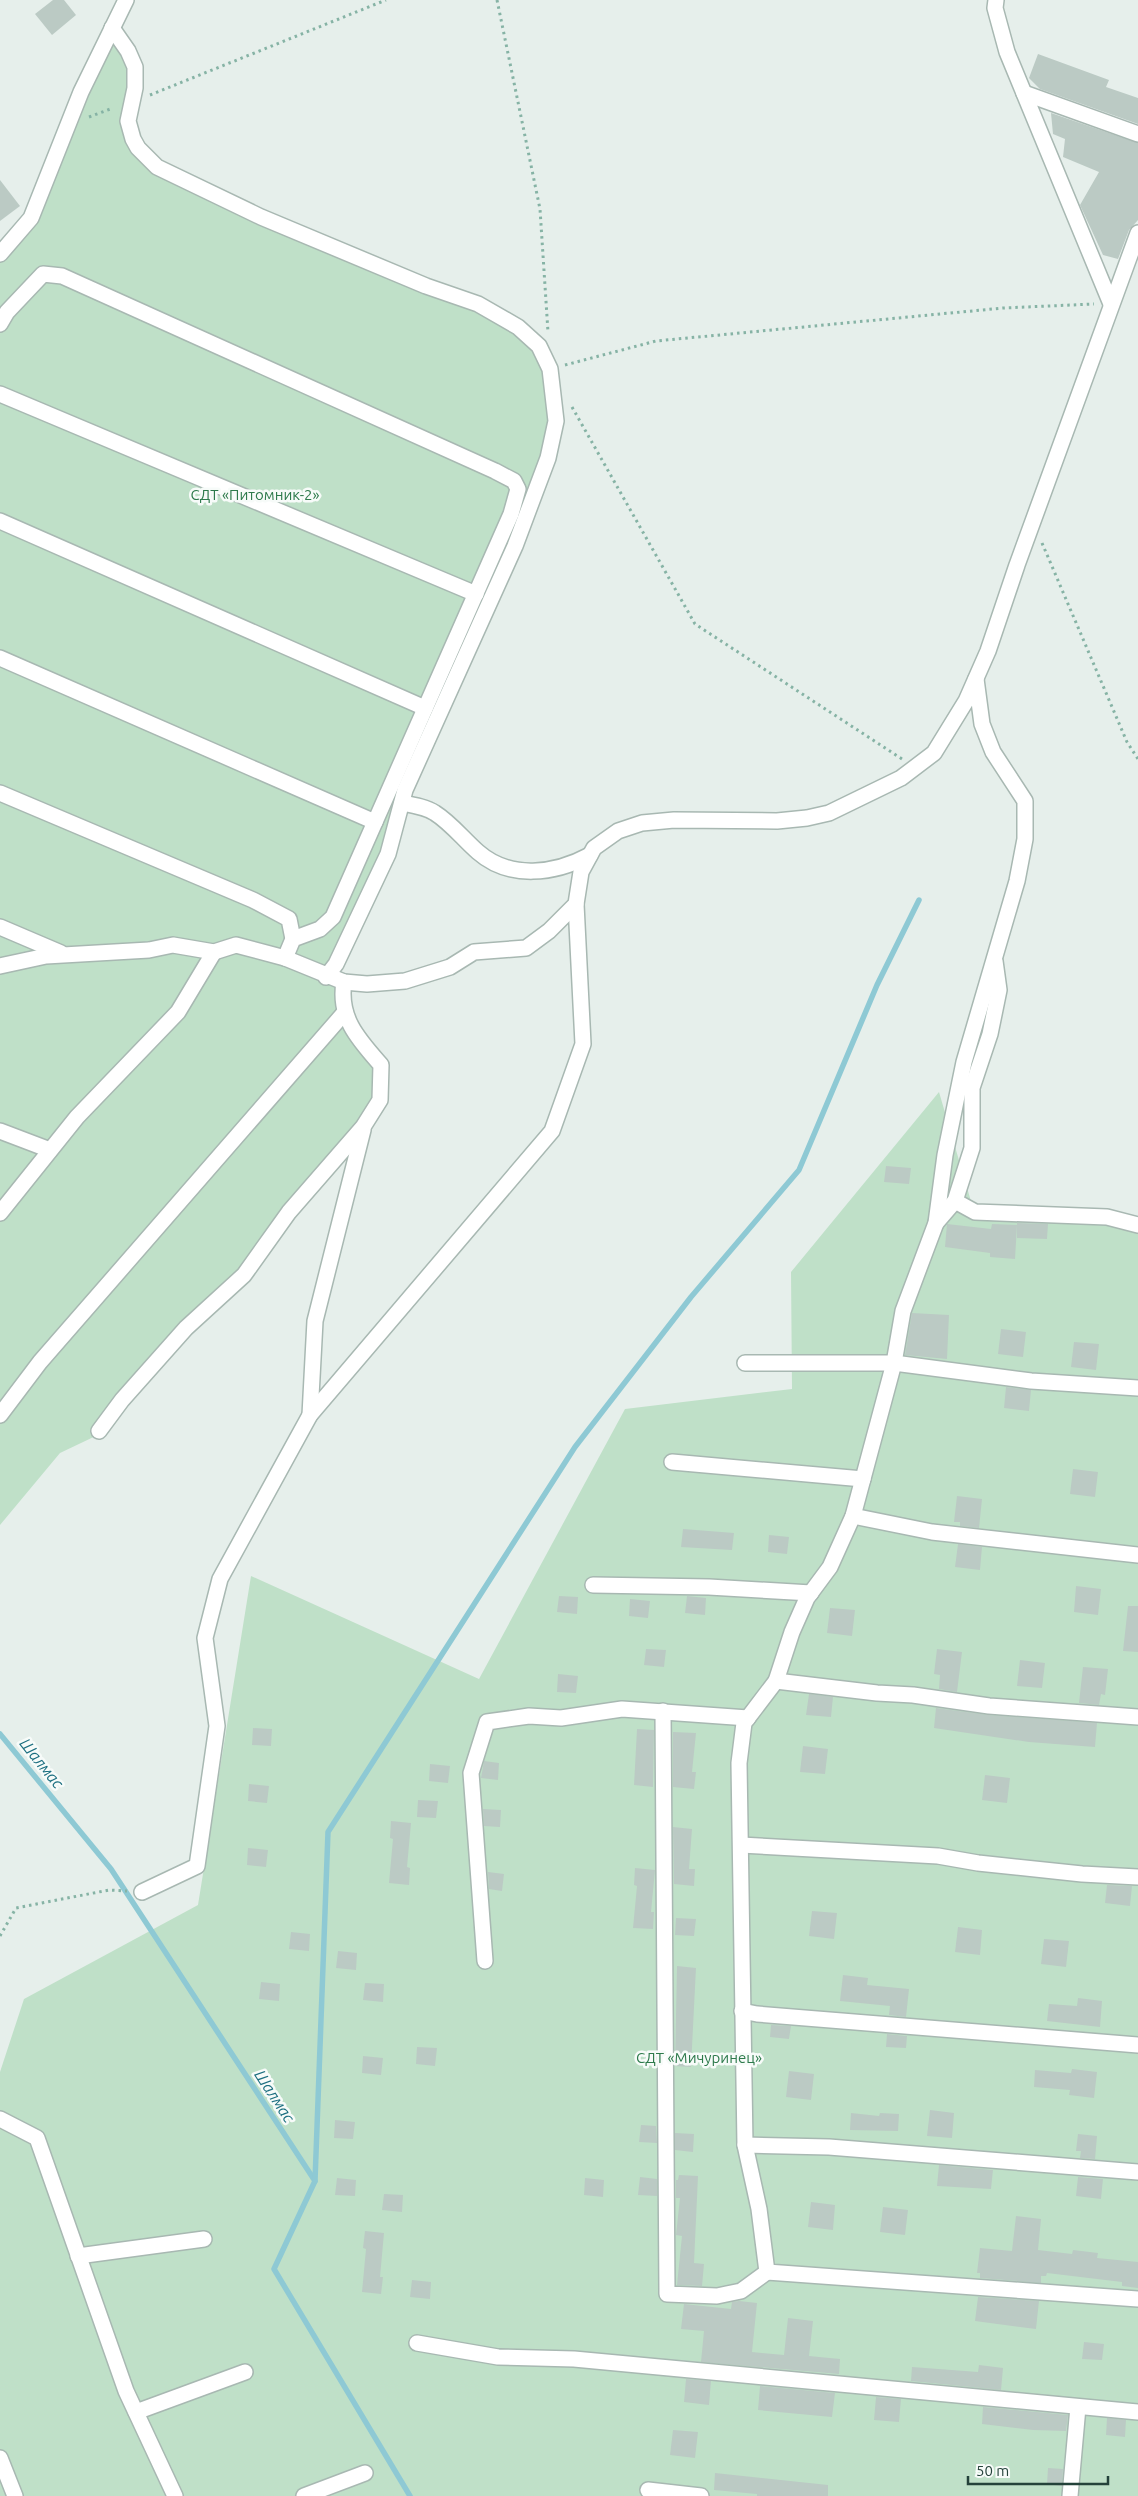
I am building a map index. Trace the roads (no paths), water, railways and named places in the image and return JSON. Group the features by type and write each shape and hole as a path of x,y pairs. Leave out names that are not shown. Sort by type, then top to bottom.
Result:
{"street":[{"path":"0,254 31,218 80,92 126,0"},
{"path":"996,0 996,8 1007,52 1111,304"},
{"path":"112,28 128,51 135,67 135,88 128,121 133,139 138,148 157,167 261,217 426,286 478,304 518,327 539,346 550,370 556,420 548,458 515,546 406,790 388,854 336,964 326,977"},
{"path":"1024,93 1138,134"},
{"path":"142,1892 197,1866 217,1726 205,1638 220,1579 310,1415 552,1131 583,1044 576,904 581,872 594,848 618,831 642,823 674,820 777,821 829,813 901,778 934,753 966,701 988,651 1138,233"},
{"path":"0,324 7,312 43,274 62,276 514,481 518,489 511,514 334,917 320,929 293,940"},
{"path":"0,394 476,594"},
{"path":"0,521 425,708"},
{"path":"0,658 375,822"},
{"path":"768,2272 759,2209 745,2145 742,2011 742,1845 739,1763 744,1723 776,1681 792,1632 811,1593 830,1566 853,1516 894,1363 903,1311 936,1223 945,1155 964,1062 1017,881 1024,839 1025,801 993,752 982,724 976,679"},
{"path":"0,793 270,909 289,919 293,940 285,958"},
{"path":"402,803 435,813 479,854 500,866 523,871 552,869 571,865 590,855"},
{"path":"0,966 46,956 149,950 173,945 214,952 236,945 285,958 326,977 344,982 367,984 406,981 450,967 474,952 526,948 548,931 576,904"},
{"path":"0,928 67,956"},
{"path":"0,1212 77,1116 178,1012 214,952"},
{"path":"936,1223 955,1201 972,1148 972,1088 990,1034 999,990 995,957"},
{"path":"99,1431 122,1400 186,1328 244,1275 289,1212 363,1127 380,1100 381,1065 359,1039 345,1012 341,999 344,982"},
{"path":"0,1415 40,1362 345,1012"},
{"path":"310,1415 315,1321 363,1127"},
{"path":"0,1131 50,1150"},
{"path":"955,1201 974,1212 1107,1218 1138,1224"},
{"path":"745,1363 894,1363 1031,1381 1138,1388"},
{"path":"672,1462 863,1479"},
{"path":"853,1516 932,1532 1138,1555"},
{"path":"593,1585 709,1587 811,1593"},
{"path":"776,1681 877,1693 913,1695 989,1706 1138,1717"},
{"path":"485,1960 471,1773 487,1722 529,1716 561,1718 622,1709 748,1718"},
{"path":"663,1711 667,2294 717,2296 741,2291 768,2272 1138,2299"},
{"path":"742,1845 938,1856 1035,1869 1138,1877"},
{"path":"742,2011 767,2015 1138,2045"},
{"path":"0,2119 37,2138 126,2391 175,2496"},
{"path":"745,2145 829,2147 1138,2172"},
{"path":"78,2256 204,2240"},
{"path":"418,2343 498,2357 574,2358 1138,2412"},
{"path":"136,2412 245,2372"},
{"path":"1070,2496 1078,2407"},
{"path":"0,2458 15,2496"},
{"path":"304,2496 365,2473"},
{"path":"648,2490 701,2496"}],"waterway":[{"path":"315,2181 328,1832 575,1447 691,1297 799,1170 877,985 919,900"},
{"name":"Шалмас","path":"0,1734 111,1869 315,2181 274,2269 410,2496"}],"park label":[{"name":"СДТ «Питомник-2»","path":"255,495"},
{"name":"СДТ «Мичуринец»","path":"699,2058"}]}
